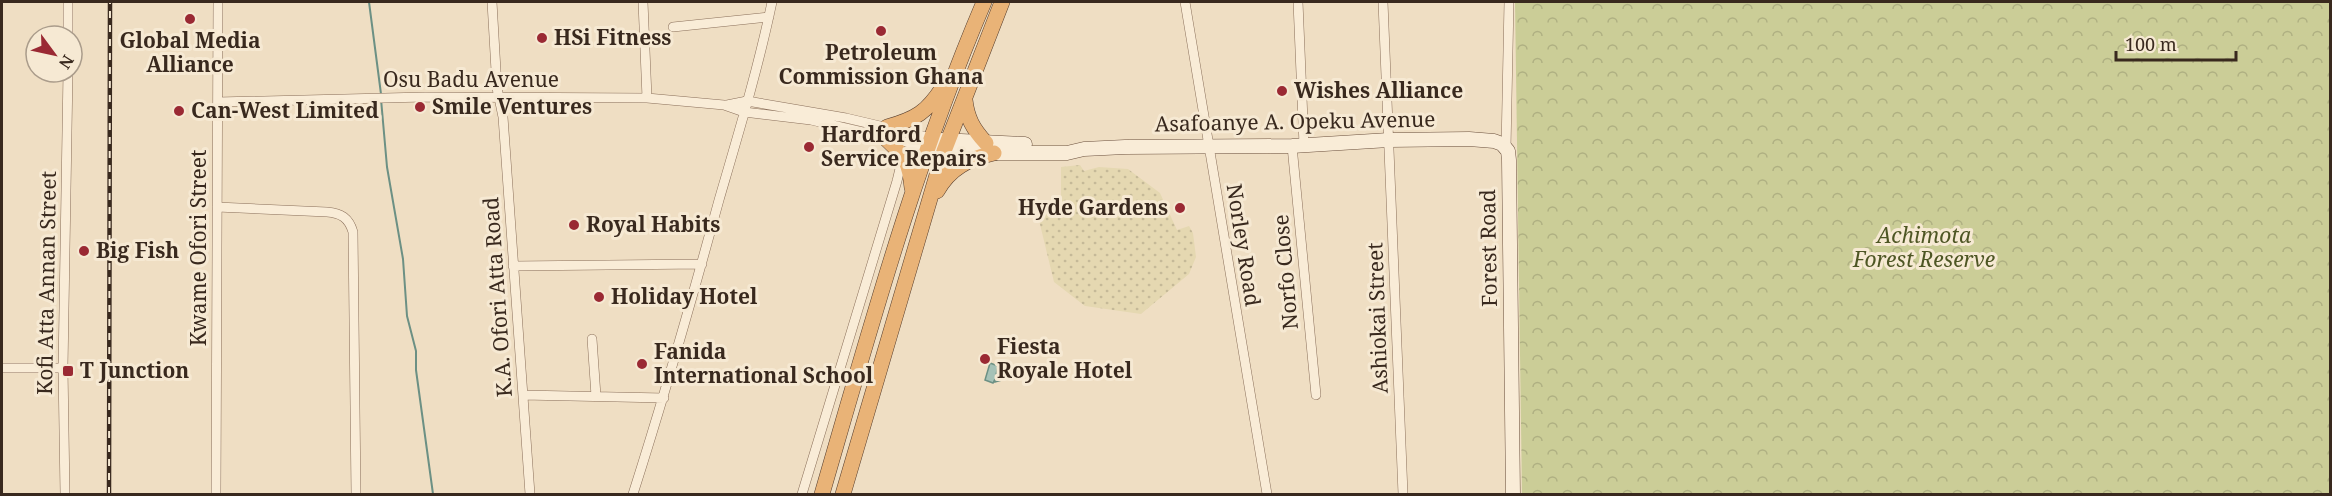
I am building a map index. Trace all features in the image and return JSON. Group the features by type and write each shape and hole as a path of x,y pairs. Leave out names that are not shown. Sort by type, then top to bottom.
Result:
{"highway":[{"path":"971,31 977,2"},
{"path":"822,495 929,142 984,2"},
{"path":"845,488 868,436 903,323 912,257 946,146 1002,2"},
{"path":"913,194 910,167 885,131 920,115 933,102 958,64"},
{"path":"925,212 943,180 953,169 990,148 974,130 967,115 965,100"}],"main road":[{"name":"Asafoanye A. Opeku Avenue","path":"929,142 946,146 1067,153 1084,149 1298,146 1389,140 1485,140 1494,141 1506,148"},
{"name":"Forest Road","path":"1506,148 1509,160 1513,495"}],"street":[{"path":"68,2 68,24"},
{"name":"Kwame Ofori Street","path":"216,495 218,2"},
{"name":"K.A. Ofori Atta Road","path":"492,2 499,97 503,117 530,495"},
{"path":"643,2 647,98"},
{"path":"634,494 702,264 772,2"},
{"name":"Norley Road","path":"1185,2 1267,495"},
{"name":"Norfo Close","path":"1298,2 1298,146 1316,395"},
{"name":"Ashiokai Street","path":"1383,2 1403,495"},
{"name":"Forest Road","path":"1506,148 1509,2"},
{"path":"673,27 769,17"},
{"name":"Kofi Atta Annan Street","path":"65,495 63,368 68,84"},
{"name":"Osu Badu Avenue","path":"218,102 499,97 647,98 724,105 744,112 885,131"},
{"name":"Osu Badu Avenue","path":"724,105 747,101 929,142"},
{"path":"802,495 897,181 903,154"},
{"path":"217,207 337,213 350,222 353,243 356,495"},
{"path":"513,266 702,264"},
{"path":"592,339 596,396"},
{"path":"2,368 63,368"},
{"path":"523,395 664,398"}],"shaded area":[{"path":"1080,165 1084,171 1099,167 1128,169 1160,193 1177,230 1189,226 1193,233 1196,257 1189,274 1141,314 1085,306 1054,282 1037,212 1050,207 1061,197 1061,167"},
{"path":"990,363 998,366 996,375 999,371 1002,380 995,382 995,379 993,383 985,380"}],"green space":[{"name":"Achimota Forest Reserve","path":"1515,2 2330,2 2330,494 1522,494"}],"waterway":[{"path":"369,2 381,94"},
{"path":"381,99 387,167 403,259 407,316 416,351 416,370 433,494"}],"railway":[{"path":"109,494 110,2"}],"place":[{"name":"Global Media Alliance","path":"190,19"},
{"name":"Petroleum Commission Ghana","path":"881,31"},
{"name":"HSi Fitness","path":"542,38"},
{"name":"Wishes Alliance","path":"1282,91"},
{"name":"Smile Ventures","path":"420,107"},
{"name":"Can-West Limited","path":"179,111"},
{"name":"Hardford Service Repairs","path":"809,147"},
{"name":"Hyde Gardens","path":"1180,208"},
{"name":"Royal Habits","path":"574,225"},
{"name":"Big Fish","path":"84,251"},
{"name":"Holiday Hotel","path":"599,297"},
{"name":"Fiesta Royale Hotel","path":"985,359"},
{"name":"Fanida International School","path":"642,364"},
{"name":"T Junction","path":"68,371"}]}
